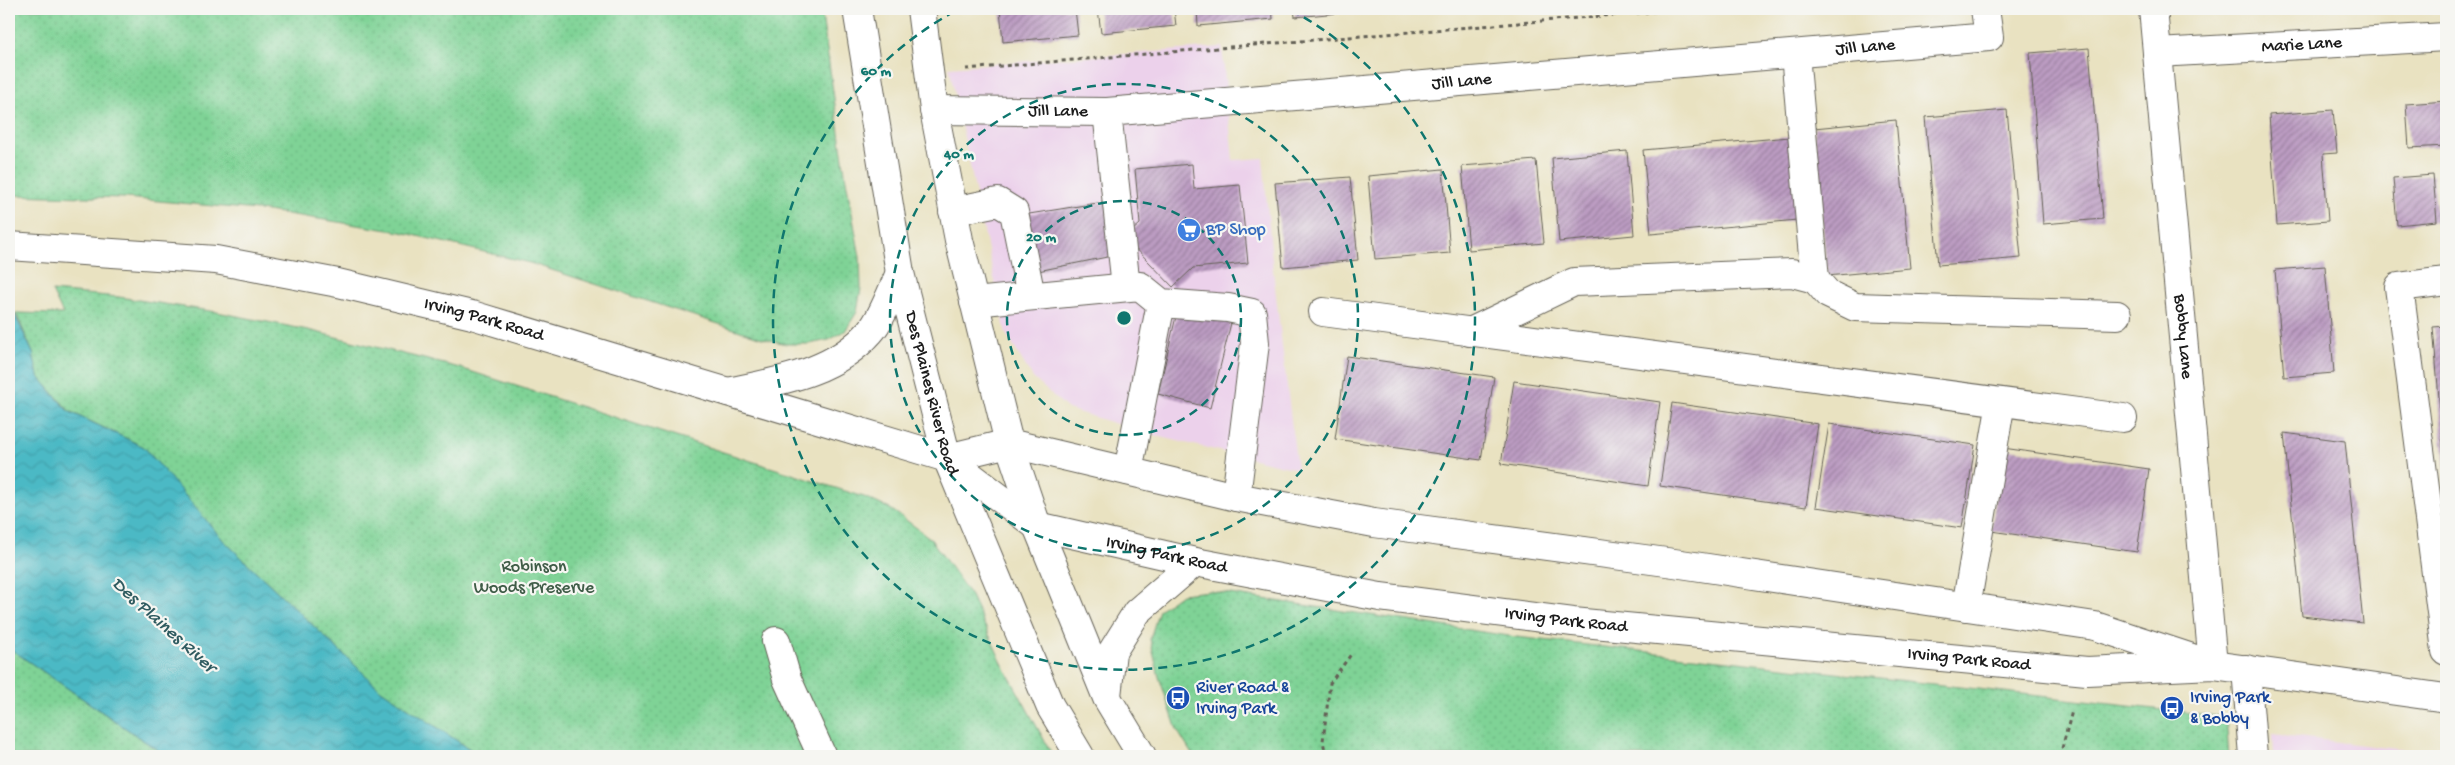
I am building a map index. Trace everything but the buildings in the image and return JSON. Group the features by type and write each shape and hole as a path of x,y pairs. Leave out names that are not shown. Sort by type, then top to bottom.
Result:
{"main road":[{"name":"Des Plaines River Road","path":"857,9 900,273 947,458 1050,706 1080,756"},
{"path":"921,9 934,110 953,210 1009,444 1037,526 1107,698 1142,756"},
{"name":"Jill Lane","path":"934,110 1107,112 1989,37 1985,9"},
{"name":"Bobby Lane","path":"2153,9 2213,665"},
{"name":"Marie Lane","path":"2157,53 2446,37"},
{"path":"1795,54 1815,279 1828,294 1855,307 2117,315"},
{"path":"1107,112 1126,288"},
{"path":"953,210 998,202 1014,212 1031,296"},
{"name":"Irving Park Road","path":"19,246 216,260 338,282 472,315 947,458 1037,526 1195,562 1380,597 1582,623 2087,671 2213,665 2446,698"},
{"path":"725,392 801,376 844,356 872,331 900,273"},
{"path":"1470,332 1574,282 1792,274 1815,279"},
{"path":"2446,281 2399,287 2446,651"},
{"path":"974,302 1140,286 1161,303 1228,308 1252,313 1255,343 1236,497"},
{"path":"1128,471 1161,303"},
{"path":"1323,312 2123,418"},
{"path":"1966,607 2000,402"},
{"name":"Irving Park Road","path":"947,458 1009,444 1236,497 1374,523 1674,563 2095,626 2213,665"},
{"path":"1107,698 1112,652 1137,612 1195,562"},
{"path":"776,641 787,679 822,756"},
{"path":"2246,669 2253,756"}],"path":[{"path":"966,68 1686,9"},
{"path":"1326,756 1323,741 1330,683 1352,653"},
{"path":"2060,756 2072,711"}],"shaded area":[{"path":"1222,47 1233,160 1263,158 1273,271 1297,469 1156,436 1068,409 1033,378 1006,334 949,67"},
{"path":"2273,734 2446,755 2446,756 2274,756"}],"green space":[{"path":"9,9 821,9 846,180 860,257 861,288 857,312 845,331 829,340 809,344 786,344 762,338 530,263 401,232 268,211 126,198 9,195"},
{"name":"Robinson Woods Preserve","path":"52,291 119,297 217,312 308,330 460,368 864,497 892,510 930,538 971,596 1003,665 1053,756 480,756 381,690 223,540 144,447 69,411 38,376 33,353 16,313 63,314"},
{"path":"1210,591 1516,637 2226,717 2229,756 1193,756 1177,730 1159,677 1150,639 1159,610 1181,594"},
{"path":"9,648 166,756 9,756"}],"water":[{"name":"Des Plaines River","path":"9,302 33,353 38,376 68,411 144,447 223,540 381,690 480,756 166,756 9,648"}],"place":[{"name":"BP Shop","path":"1189,230"},
{"name":"River Road & Irving Park","path":"1178,698"},
{"name":"Irving Park & Bobby","path":"2172,708"}]}
